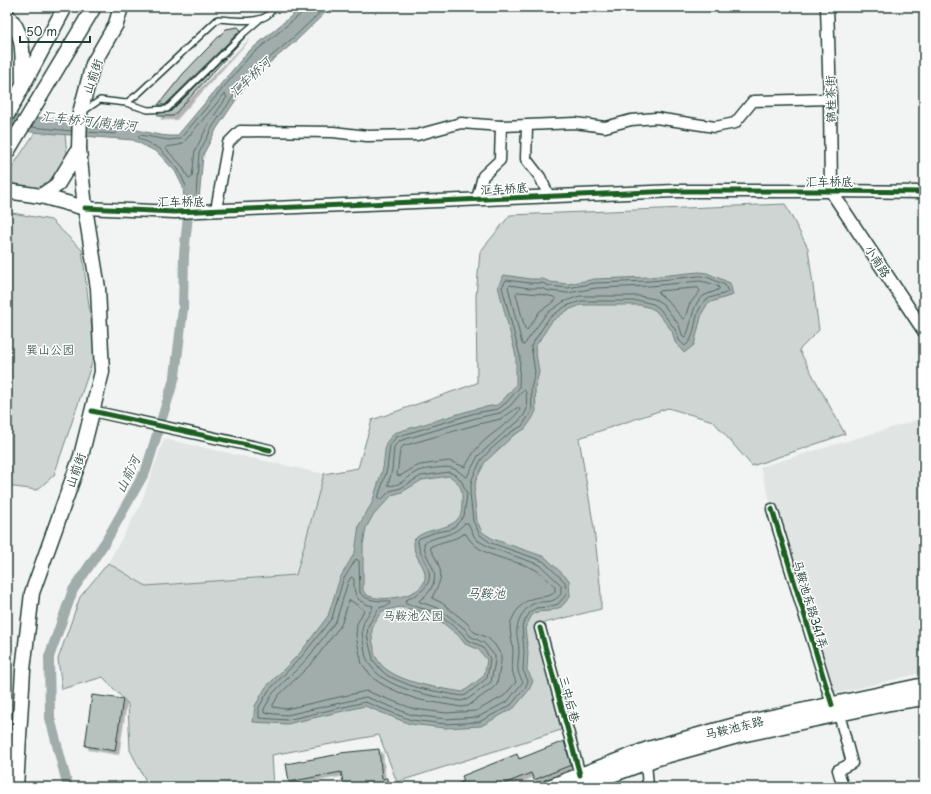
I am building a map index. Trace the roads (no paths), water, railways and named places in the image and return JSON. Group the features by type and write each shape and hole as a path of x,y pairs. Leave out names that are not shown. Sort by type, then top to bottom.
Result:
{"main road":[{"path":"9,112 23,83 65,7"},
{"path":"7,152 94,7"},
{"name":"山前街","path":"16,787 22,670 32,593 81,456 102,372 98,288 85,208 79,148 80,114 93,64 116,24 121,7"},
{"path":"7,15 13,21 22,42 23,83"},
{"name":"山前街","path":"41,196 57,185 79,148"},
{"path":"7,191 41,196 85,208"},
{"name":"马鞍池东路","path":"549,787 580,781 740,735 924,685"},
{"name":"马鞍池东路","path":"580,781 648,749 739,724 836,709 924,698"}],"street":[{"name":"锦桂茶街","path":"827,7 831,191"},
{"path":"212,210 228,143 240,131 333,132 367,136 417,135 461,122 501,126 575,123 605,127 631,120 656,118 716,127 735,123 753,101 830,100"},
{"path":"477,199 483,176 500,160 501,126"},
{"path":"527,126 526,159 540,177 549,196"},
{"name":"汇车桥底","path":"85,208 175,212 675,191 924,192"},
{"name":"小南路","path":"831,191 924,331"},
{"path":"92,411 270,450"},
{"name":"马鞍池东路341弄","path":"772,509 852,763 838,770 843,787"},
{"name":"三中后巷","path":"540,628 580,781"},
{"path":"646,762 648,787"}],"lane":[{"path":"80,114 100,100 126,103 148,110 167,110 244,33 259,20 272,12 274,7"},
{"path":"126,103 138,94 218,19 259,20"}],"water":[{"name":"汇车桥河","path":"302,7 331,7 297,40 250,79 217,128 203,155 199,200 184,199 183,187 175,171 157,152 133,140 7,130 7,115 94,123 177,136 247,53"},
{"name":"马鞍池","path":"699,272 707,273 730,283 733,295 708,303 702,313 694,345 684,353 675,342 672,331 656,311 640,305 581,305 568,310 552,321 535,347 539,372 535,389 536,411 525,429 514,435 485,462 476,480 474,493 477,521 482,532 493,539 545,557 569,580 570,597 561,607 549,611 537,612 532,615 525,628 528,652 527,670 533,681 529,690 514,708 481,726 445,728 410,724 365,706 287,724 253,722 255,706 266,687 300,653 328,616 340,578 355,552 359,525 372,503 383,468 386,443 394,433 475,409 497,405 516,385 516,356 498,286 504,275 530,279 543,279 550,282 568,284 595,279 650,277","holes":["449,476 455,480 461,488 461,514 452,524 425,533 414,540 415,552 425,574 423,585 410,594 400,597 381,598 366,595 363,590 363,545 366,528 372,517 392,495 402,492 422,480","400,607 433,615 458,635 465,644 478,649 487,660 484,676 463,692 428,686 402,678 382,666 374,654 372,628 382,611"]}],"waterway":[{"name":"山前河","path":"68,787 50,718 49,657 73,590 106,541 146,470 175,376 183,309 184,254 191,187"}],"water label":[{"name":"汇车桥河/南塘河","path":"89,120"}],"park label":[{"name":"巽山公园","path":"50,349"},
{"name":"马鞍池公园","path":"413,615"}]}
